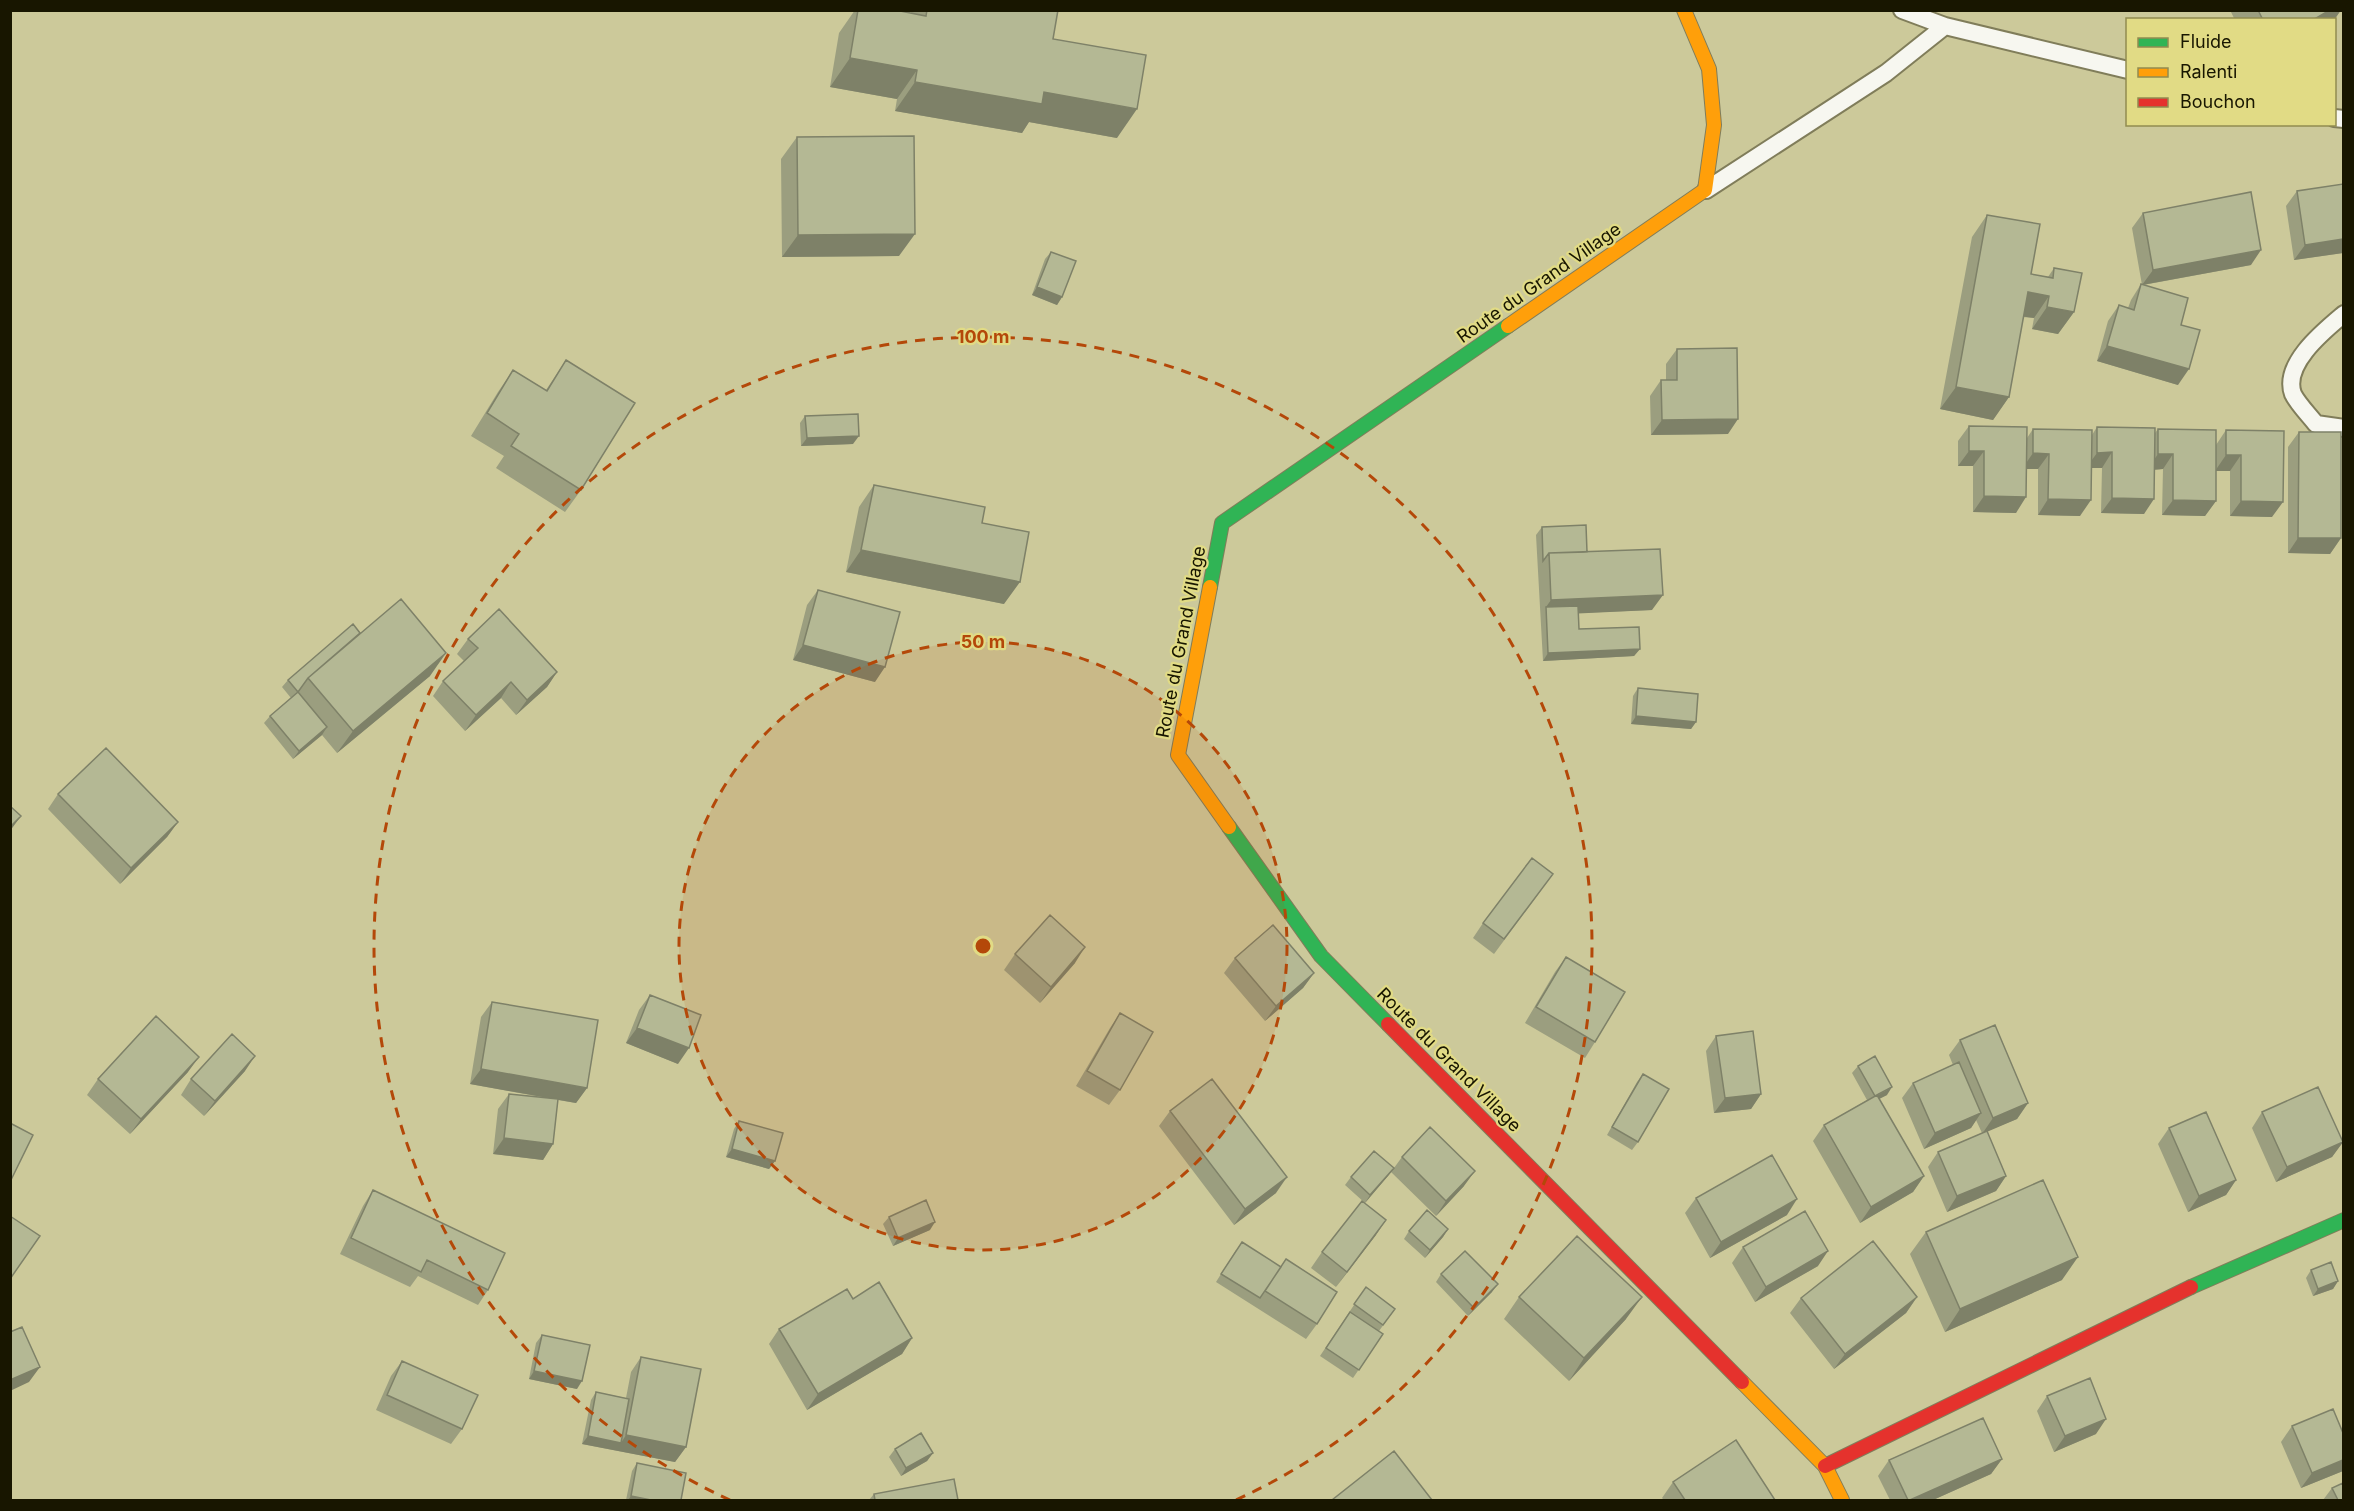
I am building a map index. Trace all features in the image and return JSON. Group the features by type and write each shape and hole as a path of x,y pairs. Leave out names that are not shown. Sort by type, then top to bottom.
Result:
{"street":[{"path":"1684,10 1709,69 1714,126 1705,190"},
{"name":"Route du Grand Village","path":"1705,190 1222,523 1178,755 1321,956 1825,1466 1842,1500"},
{"path":"1825,1466 2219,1274 2343,1220"}],"lane":[{"path":"1902,10 1945,26 2126,70"},
{"path":"1705,190 1886,73 1945,26"},
{"path":"2343,314 2308,345 2292,375 2293,393 2316,424 2343,428"}],"building":[{"path":"858,10 895,10 926,16 927,10 1058,10 1053,39 1146,55 1137,109 1044,92 1042,104 915,82 917,70 850,58"},
{"path":"2258,10 2330,10 2316,18 2262,18"},
{"path":"914,136 915,234 798,235 797,137"},
{"path":"2343,184 2343,239 2305,245 2297,191"},
{"path":"2251,192 2261,250 2153,270 2143,213"},
{"path":"1987,215 2040,224 2031,274 2053,278 2054,268 2082,273 2074,312 2047,307 2049,296 2028,292 2009,397 1956,387"},
{"path":"1051,252 1076,261 1062,297 1037,287"},
{"path":"2141,284 2188,298 2181,325 2200,330 2189,369 2107,346 2119,305 2134,310"},
{"path":"1737,348 1738,419 1662,420 1661,380 1677,380 1677,349"},
{"path":"566,360 635,403 581,490 511,446 519,434 487,413 513,370 547,391"},
{"path":"858,414 859,436 807,438 805,416"},
{"path":"1969,426 2027,427 2026,497 1984,496 1984,451 1969,451"},
{"path":"2097,427 2155,428 2154,499 2112,498 2112,452 2097,453"},
{"path":"2033,429 2092,430 2091,500 2048,499 2049,454 2033,453"},
{"path":"2158,429 2216,430 2216,501 2173,500 2173,454 2158,454"},
{"path":"2226,430 2284,431 2283,502 2241,501 2241,455 2226,455"},
{"path":"2299,432 2341,432 2341,538 2298,538"},
{"path":"874,485 985,507 982,523 1029,532 1020,582 861,550"},
{"path":"1586,525 1587,552 1549,553 1543,561 1542,527"},
{"path":"1660,549 1663,595 1551,600 1549,553"},
{"path":"818,590 900,612 885,667 803,645"},
{"path":"401,599 446,653 353,731 308,678"},
{"path":"1578,606 1579,629 1639,627 1640,649 1548,653 1546,607"},
{"path":"499,609 557,672 527,700 511,682 476,715 443,681 478,648 468,639"},
{"path":"353,624 360,633 308,678 298,692 288,680"},
{"path":"1638,688 1698,694 1696,722 1636,716"},
{"path":"298,692 327,727 299,751 270,716"},
{"path":"106,748 178,822 131,868 58,794"},
{"path":"10,806 21,816 10,827"},
{"path":"1532,858 1553,874 1504,939 1483,923"},
{"path":"1050,915 1085,947 1051,987 1015,954"},
{"path":"1273,925 1314,973 1276,1006 1235,958"},
{"path":"1566,957 1625,992 1595,1042 1536,1007"},
{"path":"650,995 701,1015 689,1048 637,1028"},
{"path":"492,1002 598,1020 587,1088 481,1069"},
{"path":"1120,1013 1153,1032 1120,1090 1087,1071"},
{"path":"156,1016 199,1057 141,1119 98,1079"},
{"path":"1995,1025 2028,1103 1993,1118 1960,1040"},
{"path":"1753,1031 1761,1094 1725,1098 1716,1036"},
{"path":"232,1034 255,1056 215,1101 191,1079"},
{"path":"1875,1056 1892,1087 1875,1096 1858,1066"},
{"path":"1959,1062 1981,1113 1935,1133 1913,1083"},
{"path":"1643,1074 1669,1089 1638,1142 1612,1127"},
{"path":"1212,1079 1287,1177 1245,1209 1170,1111"},
{"path":"2318,1087 2343,1142 2287,1167 2262,1112"},
{"path":"509,1094 558,1099 553,1144 504,1138"},
{"path":"1877,1095 1924,1176 1871,1207 1824,1125"},
{"path":"2206,1112 2236,1180 2199,1196 2169,1128"},
{"path":"739,1121 783,1133 775,1161 732,1149"},
{"path":"10,1123 33,1135 10,1182"},
{"path":"1430,1127 1475,1171 1446,1201 1402,1157"},
{"path":"1987,1131 2006,1176 1957,1196 1938,1152"},
{"path":"1374,1151 1394,1168 1370,1195 1351,1177"},
{"path":"1772,1155 1797,1199 1721,1242 1696,1198"},
{"path":"2043,1180 2078,1257 1960,1309 1926,1232"},
{"path":"373,1190 505,1253 488,1290 427,1260 421,1272 351,1238"},
{"path":"926,1200 935,1222 898,1238 889,1217"},
{"path":"1362,1201 1386,1220 1347,1272 1322,1252"},
{"path":"1427,1210 1448,1229 1430,1250 1409,1231"},
{"path":"1805,1211 1828,1251 1766,1287 1743,1247"},
{"path":"10,1216 40,1236 10,1279"},
{"path":"1577,1236 1642,1297 1584,1358 1519,1297"},
{"path":"1873,1241 1917,1297 1845,1354 1801,1298"},
{"path":"1242,1242 1281,1267 1260,1298 1221,1274"},
{"path":"1465,1251 1498,1284 1474,1308 1441,1274"},
{"path":"1286,1259 1337,1292 1317,1324 1265,1291"},
{"path":"2331,1262 2338,1281 2318,1289 2311,1270"},
{"path":"879,1282 912,1338 818,1394 779,1329 847,1289 853,1299"},
{"path":"1366,1287 1395,1309 1383,1325 1354,1304"},
{"path":"1350,1312 1383,1334 1359,1370 1326,1348"},
{"path":"22,1327 40,1367 10,1380 10,1332"},
{"path":"542,1335 590,1345 582,1381 534,1371"},
{"path":"641,1357 701,1369 686,1447 626,1435"},
{"path":"402,1361 478,1395 462,1429 387,1395"},
{"path":"2090,1378 2106,1419 2065,1436 2047,1396"},
{"path":"596,1392 629,1399 621,1443 588,1436"},
{"path":"2333,1409 2343,1433 2343,1460 2312,1473 2292,1426"},
{"path":"1983,1418 2002,1459 1908,1500 1889,1460"},
{"path":"921,1433 933,1453 906,1468 895,1449"},
{"path":"1736,1440 1775,1500 1685,1500 1673,1482"},
{"path":"1394,1451 1432,1500 1332,1500"},
{"path":"637,1463 686,1473 681,1500 651,1500 631,1496"},
{"path":"954,1479 958,1500 875,1500 874,1494"},
{"path":"2343,1483 2343,1500 2338,1500 2332,1488"}],"traffic: fast":[{"path":"1210,587 1222,523 1508,326"},
{"path":"1229,827 1321,956 1388,1024"},
{"path":"2191,1287 2344,1220"}],"traffic: slow":[{"path":"1508,326 1705,190 1714,125 1709,69 1684,10"},
{"path":"1210,587 1178,755 1229,827"},
{"path":"1742,1382 1825,1466 1842,1500"}],"traffic: jam":[{"path":"1388,1024 1742,1382"},
{"path":"1825,1466 2191,1287"}]}
